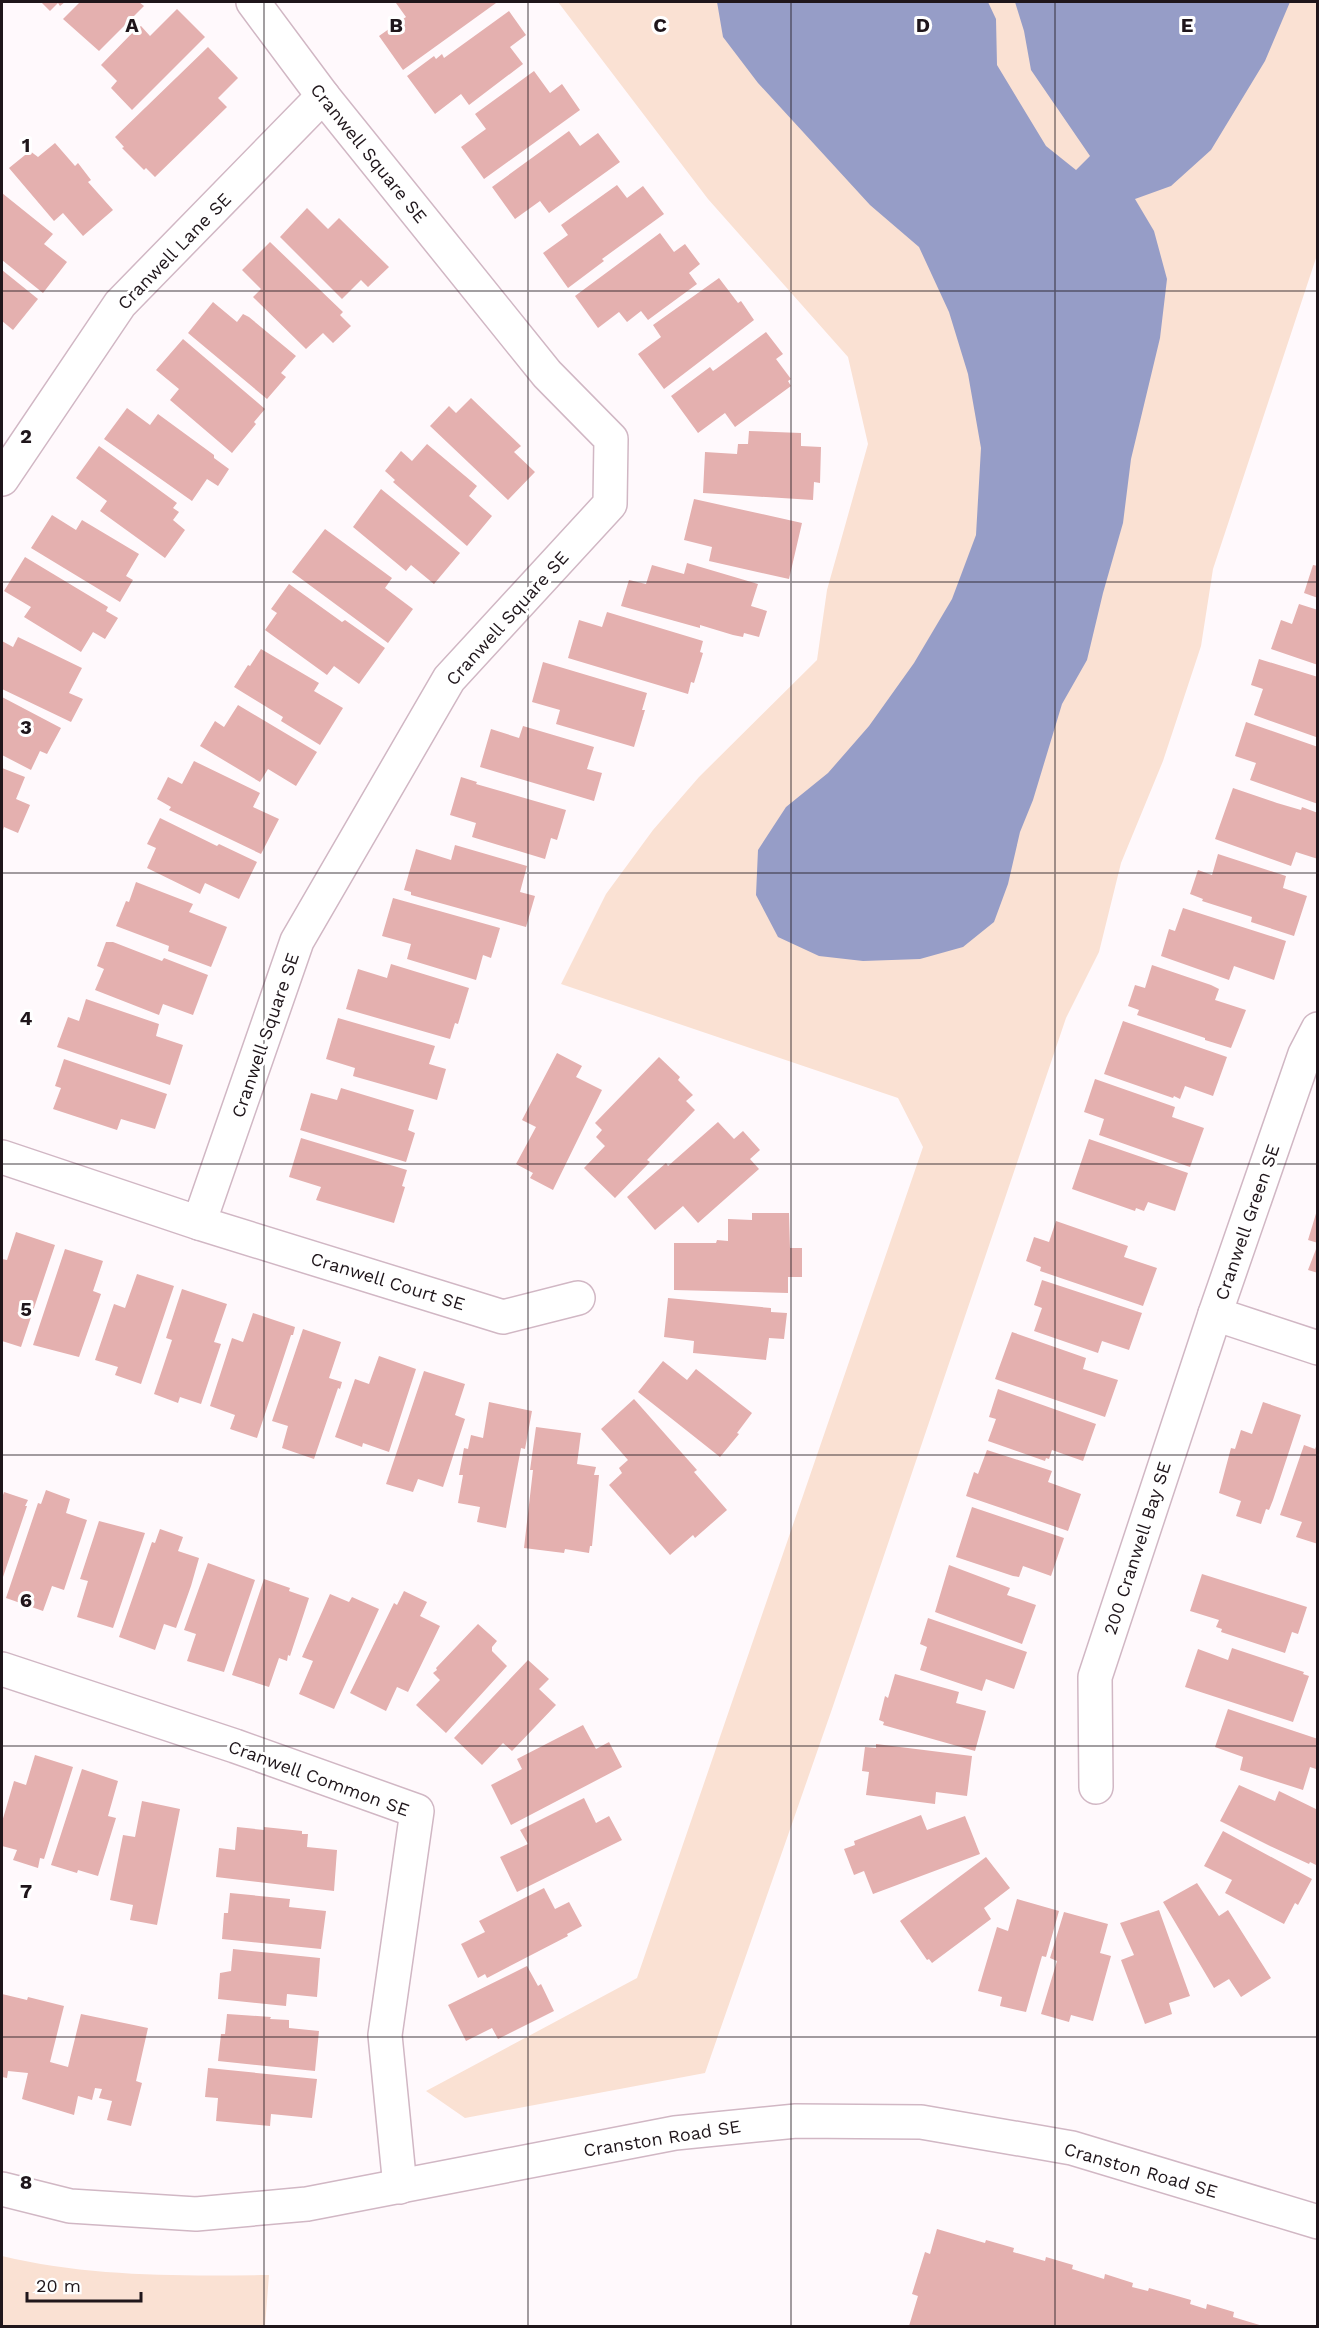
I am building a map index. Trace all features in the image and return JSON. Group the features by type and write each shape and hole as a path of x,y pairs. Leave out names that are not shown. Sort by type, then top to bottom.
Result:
{"street":[{"name":"Cranwell Square SE","path":"199,1222 297,941 449,680 610,504 611,439 547,374 323,96 253,2"},
{"name":"Cranwell Lane SE","path":"2,479 120,304 323,96"},
{"name":"Cranwell Green SE","path":"1317,1029 1305,1054 1215,1314 1317,1348"},
{"path":"2,1157 199,1222"},
{"name":"Cranwell Court SE","path":"199,1222 503,1317 578,1298"},
{"name":"200 Cranwell Bay SE","path":"1096,1787 1095,1677 1215,1314"},
{"name":"Cranwell Common SE","path":"2,1669 235,1746 417,1811 385,2035 400,2187"},
{"name":"Cranston Road SE","path":"2,2189 70,2206 196,2214 307,2204 675,2133 720,2127 796,2121 921,2122 1072,2148 1317,2222"}],"shaded area":[{"path":"558,2 1317,2 1317,255 1213,569 1201,646 1163,761 1121,863 1099,952 1066,1018 832,1709 705,2073 465,2118 426,2091 637,1978 923,1147 898,1098 561,984 606,894 653,830 699,777 817,660 827,590 868,444 848,357 708,199"},
{"path":"2,2256 101,2272 168,2275 269,2275 265,2326 2,2326"}],"water":[{"path":"717,2 988,2 996,19 997,65 1046,146 1076,170 1090,156 1031,70 1024,31 1015,2 1290,2 1265,61 1211,150 1171,186 1135,199 1154,231 1167,279 1160,338 1131,459 1123,523 1087,660 1062,704 1033,800 1020,832 1008,884 994,922 963,947 920,959 863,961 819,956 778,937 756,895 758,850 786,807 828,773 869,726 914,663 952,599 976,535 981,448 968,374 949,312 919,247 870,205 758,83 723,37"}],"building":[{"path":"41,2 65,2 60,6 58,3 50,11"},
{"path":"80,2 139,2 144,6 99,51 63,19"},
{"path":"396,3 496,3 403,70 379,36 406,17"},
{"path":"177,9 205,37 132,110 111,88 117,81 101,65 135,30 141,26 150,36"},
{"path":"509,11 526,35 510,47 523,64 469,105 461,94 435,114 407,76 434,56 436,59 442,54 444,58"},
{"path":"208,47 238,78 218,98 227,107 155,177 146,168 144,170 122,148 124,147 115,137"},
{"path":"534,71 550,93 562,84 580,110 484,179 461,147 486,129 475,114"},
{"path":"569,131 580,146 598,133 620,162 549,213 540,201 515,219 492,187"},
{"path":"55,143 75,166 78,163 91,180 88,182 113,210 83,236 63,213 54,221 9,168 30,151 38,157"},
{"path":"617,185 627,198 643,186 664,214 602,259 604,261 568,288 543,253 568,235 561,225"},
{"path":"2,193 53,234 44,244 67,262 43,293 2,260"},
{"path":"307,208 328,229 339,218 389,267 368,287 361,280 342,299 280,237"},
{"path":"660,233 674,252 685,244 700,264 689,273 697,284 648,320 641,311 627,322 619,312 598,328 575,296"},
{"path":"270,242 343,312 340,315 351,326 333,343 323,333 306,349 253,297 261,289 242,270"},
{"path":"2,270 38,299 13,330 2,321"},
{"path":"719,278 738,303 741,301 754,320 664,389 638,354 661,337 653,325"},
{"path":"213,302 237,322 243,314 249,317 296,356 281,373 286,377 267,399 188,333"},
{"path":"766,332 783,354 776,359 791,379 788,381 791,386 735,427 725,413 698,433 671,396 710,367 713,371 716,369"},
{"path":"183,339 265,409 254,422 256,424 232,453 170,400 179,389 156,370"},
{"path":"471,398 521,446 514,452 535,472 508,500 430,426 449,406 456,413"},
{"path":"127,408 150,425 158,414 214,455 214,458 229,469 218,486 207,479 192,501 104,439"},
{"path":"749,431 801,433 801,446 821,447 820,483 814,482 813,500 703,493 705,452 737,454 738,444 748,444"},
{"path":"427,444 477,486 469,496 492,516 467,546 393,482 395,480 385,471 401,451 412,461"},
{"path":"99,446 177,503 173,508 179,512 173,520 185,530 165,558 100,511 107,501 76,478"},
{"path":"381,489 460,553 434,584 411,565 406,571 353,527"},
{"path":"694,499 802,523 789,579 709,561 712,547 684,540"},
{"path":"52,515 76,530 82,520 139,554 126,576 133,580 120,602 31,548"},
{"path":"325,529 392,578 385,588 413,609 388,643 292,572"},
{"path":"25,557 108,607 106,611 118,618 105,639 93,632 81,652 24,617 31,607 4,591"},
{"path":"687,563 758,584 751,606 767,611 759,637 744,633 743,637 733,635 700,625 700,628 621,606 629,580 646,584 652,565 684,574"},
{"path":"1313,565 1318,566 1318,598 1304,593"},
{"path":"289,584 342,622 345,620 385,648 359,684 334,666 327,675 265,630 277,613 271,609"},
{"path":"1299,604 1318,610 1318,665 1271,649 1281,620 1292,624"},
{"path":"607,612 703,641 700,652 703,653 694,683 691,682 688,694 568,658 579,620 602,627"},
{"path":"18,637 82,668 69,693 83,699 71,722 2,689 2,641 13,647"},
{"path":"261,649 319,683 314,691 343,708 320,745 281,721 283,717 234,687"},
{"path":"1259,659 1318,677 1318,736 1254,715 1263,689 1251,685"},
{"path":"543,662 647,693 642,710 645,710 634,747 556,724 560,710 532,702"},
{"path":"2,697 61,728 47,754 40,751 31,770 2,755"},
{"path":"238,705 317,752 296,786 268,769 260,782 200,746 215,721 224,727"},
{"path":"1246,722 1318,747 1318,804 1250,780 1256,763 1235,756"},
{"path":"523,726 594,747 587,769 602,773 594,801 480,767 491,729 519,738"},
{"path":"194,761 260,793 253,807 279,819 261,854 169,810 171,807 157,799 168,777 182,784"},
{"path":"2,768 25,777 16,799 30,805 18,833 4,827 2,834"},
{"path":"461,777 477,782 476,784 566,810 557,840 551,838 545,859 472,837 476,823 450,815"},
{"path":"1233,788 1277,803 1301,810 1302,807 1318,813 1318,859 1296,852 1291,866 1215,839"},
{"path":"160,818 217,846 219,844 257,862 239,899 205,883 200,894 147,868 156,848 147,844"},
{"path":"455,845 527,866 520,892 535,896 526,927 411,895 411,892 404,890 416,849 451,860"},
{"path":"1218,854 1286,876 1283,888 1307,896 1294,936 1251,922 1252,917 1202,901 1203,899 1190,894 1198,870 1212,875"},
{"path":"136,882 193,904 189,912 227,927 211,967 168,951 169,946 116,926 126,901 129,902"},
{"path":"393,898 500,928 491,958 483,955 476,980 407,959 411,944 382,936"},
{"path":"1183,908 1286,941 1274,980 1234,966 1229,980 1161,956 1169,929 1175,931"},
{"path":"106,942 113,942 162,961 164,958 208,975 193,1015 163,1004 159,1015 95,990 104,969 97,966"},
{"path":"391,964 469,988 458,1024 455,1023 450,1039 346,1009 358,969 387,978"},
{"path":"1152,965 1211,985 1219,989 1215,1000 1246,1010 1231,1048 1137,1015 1139,1010 1128,1006 1135,985 1145,988"},
{"path":"86,999 159,1024 156,1036 183,1045 170,1085 57,1047 68,1017 79,1021"},
{"path":"338,1018 435,1046 429,1064 446,1069 437,1100 353,1076 355,1068 326,1059"},
{"path":"1123,1021 1227,1057 1213,1096 1185,1086 1180,1099 1174,1096 1173,1098 1104,1074"},
{"path":"557,1053 582,1066 576,1077 602,1090 553,1190 530,1178 533,1173 516,1164 536,1127 522,1120"},
{"path":"659,1057 680,1077 678,1080 693,1095 686,1101 695,1110 647,1160 650,1162 615,1198 584,1168 605,1146 596,1137 602,1130 595,1123"},
{"path":"64,1059 167,1094 155,1129 121,1119 117,1130 53,1109 61,1088 55,1086"},
{"path":"1095,1079 1175,1107 1172,1117 1204,1128 1190,1167 1099,1135 1104,1119 1084,1112"},
{"path":"341,1088 414,1110 408,1130 415,1133 406,1162 300,1130 311,1093 337,1100"},
{"path":"718,1122 734,1139 743,1131 760,1150 750,1159 759,1169 698,1223 683,1206 655,1230 627,1197 666,1163 668,1166"},
{"path":"301,1138 407,1170 402,1186 405,1187 394,1223 316,1200 321,1187 289,1177"},
{"path":"1089,1139 1188,1173 1175,1211 1148,1202 1144,1211 1136,1208 1135,1211 1072,1189"},
{"path":"1318,1207 1318,1243 1308,1240"},
{"path":"752,1213 789,1213 790,1248 802,1248 802,1277 788,1277 788,1293 674,1290 674,1243 728,1241 728,1219 752,1220"},
{"path":"1056,1221 1128,1246 1124,1257 1157,1268 1143,1306 1040,1271 1041,1267 1026,1261 1034,1237 1049,1242"},
{"path":"16,1232 55,1245 21,1347 2,1341 2,1259 7,1260"},
{"path":"1318,1244 1318,1273 1308,1270"},
{"path":"65,1249 103,1261 93,1291 101,1294 79,1357 33,1345"},
{"path":"137,1274 174,1286 141,1384 115,1375 118,1367 95,1360 114,1304 125,1308"},
{"path":"1042,1280 1142,1313 1129,1350 1102,1341 1098,1353 1034,1331 1042,1308 1034,1305"},
{"path":"182,1289 227,1304 214,1342 221,1344 201,1404 180,1397 178,1403 154,1394 172,1340 166,1338"},
{"path":"668,1298 771,1308 771,1312 787,1313 784,1339 769,1338 766,1360 693,1353 694,1341 664,1337"},
{"path":"253,1313 295,1327 257,1438 230,1429 235,1415 210,1406 232,1338 243,1342"},
{"path":"303,1329 341,1342 329,1378 342,1382 314,1459 282,1448 288,1426 272,1421"},
{"path":"1012,1332 1086,1358 1083,1369 1118,1380 1105,1417 995,1379"},
{"path":"379,1356 416,1369 389,1452 363,1443 362,1447 335,1437 355,1379 369,1384"},
{"path":"663,1361 687,1380 696,1369 752,1413 737,1433 739,1434 720,1457 638,1392"},
{"path":"424,1371 465,1384 455,1415 465,1419 443,1487 418,1479 413,1492 386,1484"},
{"path":"998,1389 1096,1424 1083,1461 1052,1450 1049,1459 1046,1458 1045,1461 988,1441 996,1419 989,1417"},
{"path":"634,1399 697,1470 694,1472 727,1510 695,1538 693,1535 670,1555 609,1485 622,1473 619,1468 628,1460 601,1429"},
{"path":"489,1402 532,1411 525,1449 521,1448 506,1528 477,1522 480,1507 458,1503 463,1475 459,1475 464,1448 468,1449 471,1435 483,1438"},
{"path":"1263,1402 1301,1415 1273,1500 1269,1510 1266,1509 1261,1524 1236,1516 1241,1501 1219,1493 1231,1448 1235,1449 1241,1430 1252,1434"},
{"path":"536,1427 581,1433 577,1464 596,1467 594,1475 599,1475 592,1546 590,1546 589,1553 565,1549 564,1553 524,1548"},
{"path":"1318,1442 1318,1544 1296,1537 1302,1522 1280,1515 1304,1445 1315,1449"},
{"path":"987,1450 1052,1471 1048,1482 1081,1494 1068,1531 966,1496 974,1472 978,1474"},
{"path":"46,1490 70,1499 66,1513 87,1520 64,1590 52,1586 43,1611 6,1598 38,1503 41,1504"},
{"path":"4,1492 28,1500 2,1580 2,1498"},
{"path":"972,1507 1064,1538 1051,1576 1023,1566 1019,1577 1013,1576 956,1557"},
{"path":"99,1521 145,1533 113,1628 77,1617 88,1581 80,1579"},
{"path":"160,1529 183,1537 178,1551 199,1558 176,1628 164,1624 155,1650 119,1637 152,1542 155,1543"},
{"path":"208,1563 255,1580 224,1672 187,1661 196,1634 184,1630"},
{"path":"949,1565 1010,1588 1007,1595 1036,1605 1022,1644 935,1612"},
{"path":"1202,1574 1307,1607 1298,1634 1292,1632 1285,1653 1221,1632 1222,1629 1216,1627 1219,1620 1190,1611"},
{"path":"264,1579 290,1588 289,1591 309,1598 290,1656 288,1655 287,1661 279,1658 269,1687 232,1675"},
{"path":"404,1591 427,1602 420,1616 440,1626 408,1692 397,1687 386,1711 350,1693 394,1603 397,1605"},
{"path":"330,1594 349,1602 352,1597 379,1609 334,1709 299,1694 313,1661 302,1657"},
{"path":"928,1618 1027,1652 1014,1689 986,1679 982,1691 920,1670 927,1647 920,1644"},
{"path":"478,1624 497,1641 492,1651 507,1666 446,1733 416,1705 440,1680 433,1673 437,1670 436,1668"},
{"path":"1232,1648 1304,1672 1303,1674 1309,1676 1293,1722 1185,1687 1198,1649 1228,1660"},
{"path":"528,1660 549,1679 539,1689 556,1705 512,1751 503,1743 482,1765 454,1738"},
{"path":"895,1674 959,1692 956,1703 986,1711 975,1751 883,1725 884,1722 879,1720 885,1696 888,1698"},
{"path":"1228,1709 1318,1739 1318,1764 1316,1769 1310,1767 1303,1790 1240,1770 1243,1757 1215,1747"},
{"path":"583,1725 596,1749 609,1742 622,1767 511,1825 491,1785 522,1769 517,1759"},
{"path":"876,1744 972,1756 967,1796 936,1792 935,1804 866,1795 869,1772 862,1771 865,1747 876,1748"},
{"path":"35,1755 73,1767 44,1859 40,1858 38,1868 13,1860 17,1850 2,1846 2,1822 14,1781 26,1785"},
{"path":"82,1769 118,1781 108,1816 116,1818 98,1876 78,1870 77,1873 51,1865"},
{"path":"1239,1785 1275,1801 1279,1791 1318,1810 1318,1866 1310,1862 1309,1864 1220,1821"},
{"path":"584,1798 596,1823 609,1816 622,1840 517,1892 500,1857 528,1844 520,1830"},
{"path":"142,1801 180,1809 157,1925 130,1920 133,1905 110,1900 123,1835 135,1837"},
{"path":"921,1815 927,1830 965,1816 980,1854 873,1894 864,1871 854,1875 844,1849 855,1845 854,1841"},
{"path":"237,1827 302,1831 302,1834 308,1834 307,1847 337,1850 334,1891 216,1877 219,1848 235,1850"},
{"path":"1223,1831 1312,1879 1298,1905 1295,1903 1284,1924 1225,1893 1232,1880 1204,1866"},
{"path":"986,1857 1010,1888 984,1908 991,1919 932,1963 929,1959 927,1960 900,1921"},
{"path":"1197,1883 1219,1916 1228,1910 1271,1978 1241,1997 1229,1979 1214,1988 1163,1902"},
{"path":"544,1888 555,1909 569,1902 582,1926 567,1934 568,1936 487,1978 485,1974 478,1978 461,1944 485,1932 479,1921"},
{"path":"230,1893 290,1899 289,1907 326,1911 321,1949 222,1939 224,1913 228,1913"},
{"path":"1017,1899 1059,1911 1046,1957 1042,1956 1026,2012 1000,2006 1002,1997 978,1991 997,1927 1008,1931"},
{"path":"1159,1910 1190,1996 1169,2003 1172,2014 1145,2024 1121,1960 1134,1955 1120,1923"},
{"path":"1064,1912 1108,1924 1100,1953 1111,1956 1093,2021 1071,2015 1069,2022 1041,2014 1057,1961 1050,1958"},
{"path":"233,1949 320,1958 317,1997 287,1994 286,2006 218,1999 220,1973 231,1971"},
{"path":"527,1966 538,1986 541,1984 554,2011 498,2039 492,2028 466,2041 448,2005"},
{"path":"2,1994 27,2000 28,1997 64,2006 50,2062 68,2067 81,2014 148,2028 136,2081 142,2083 131,2126 107,2120 112,2101 99,2098 102,2089 95,2088 92,2100 78,2096 74,2115 22,2099 28,2073 8,2071 7,2078 2,2077"},
{"path":"227,2014 289,2020 289,2028 319,2031 315,2071 218,2061 221,2034 225,2034"},
{"path":"208,2068 317,2079 312,2118 271,2114 270,2126 216,2121 218,2098 205,2097"},
{"path":"937,2229 985,2243 986,2240 1014,2248 1013,2252 1045,2261 1046,2257 1073,2265 1072,2269 1104,2279 1105,2274 1133,2283 1132,2287 1148,2291 1149,2288 1191,2300 1190,2304 1206,2309 1207,2304 1234,2312 1233,2317 1263,2326 909,2326 918,2296 912,2294 925,2252 930,2254"}]}
